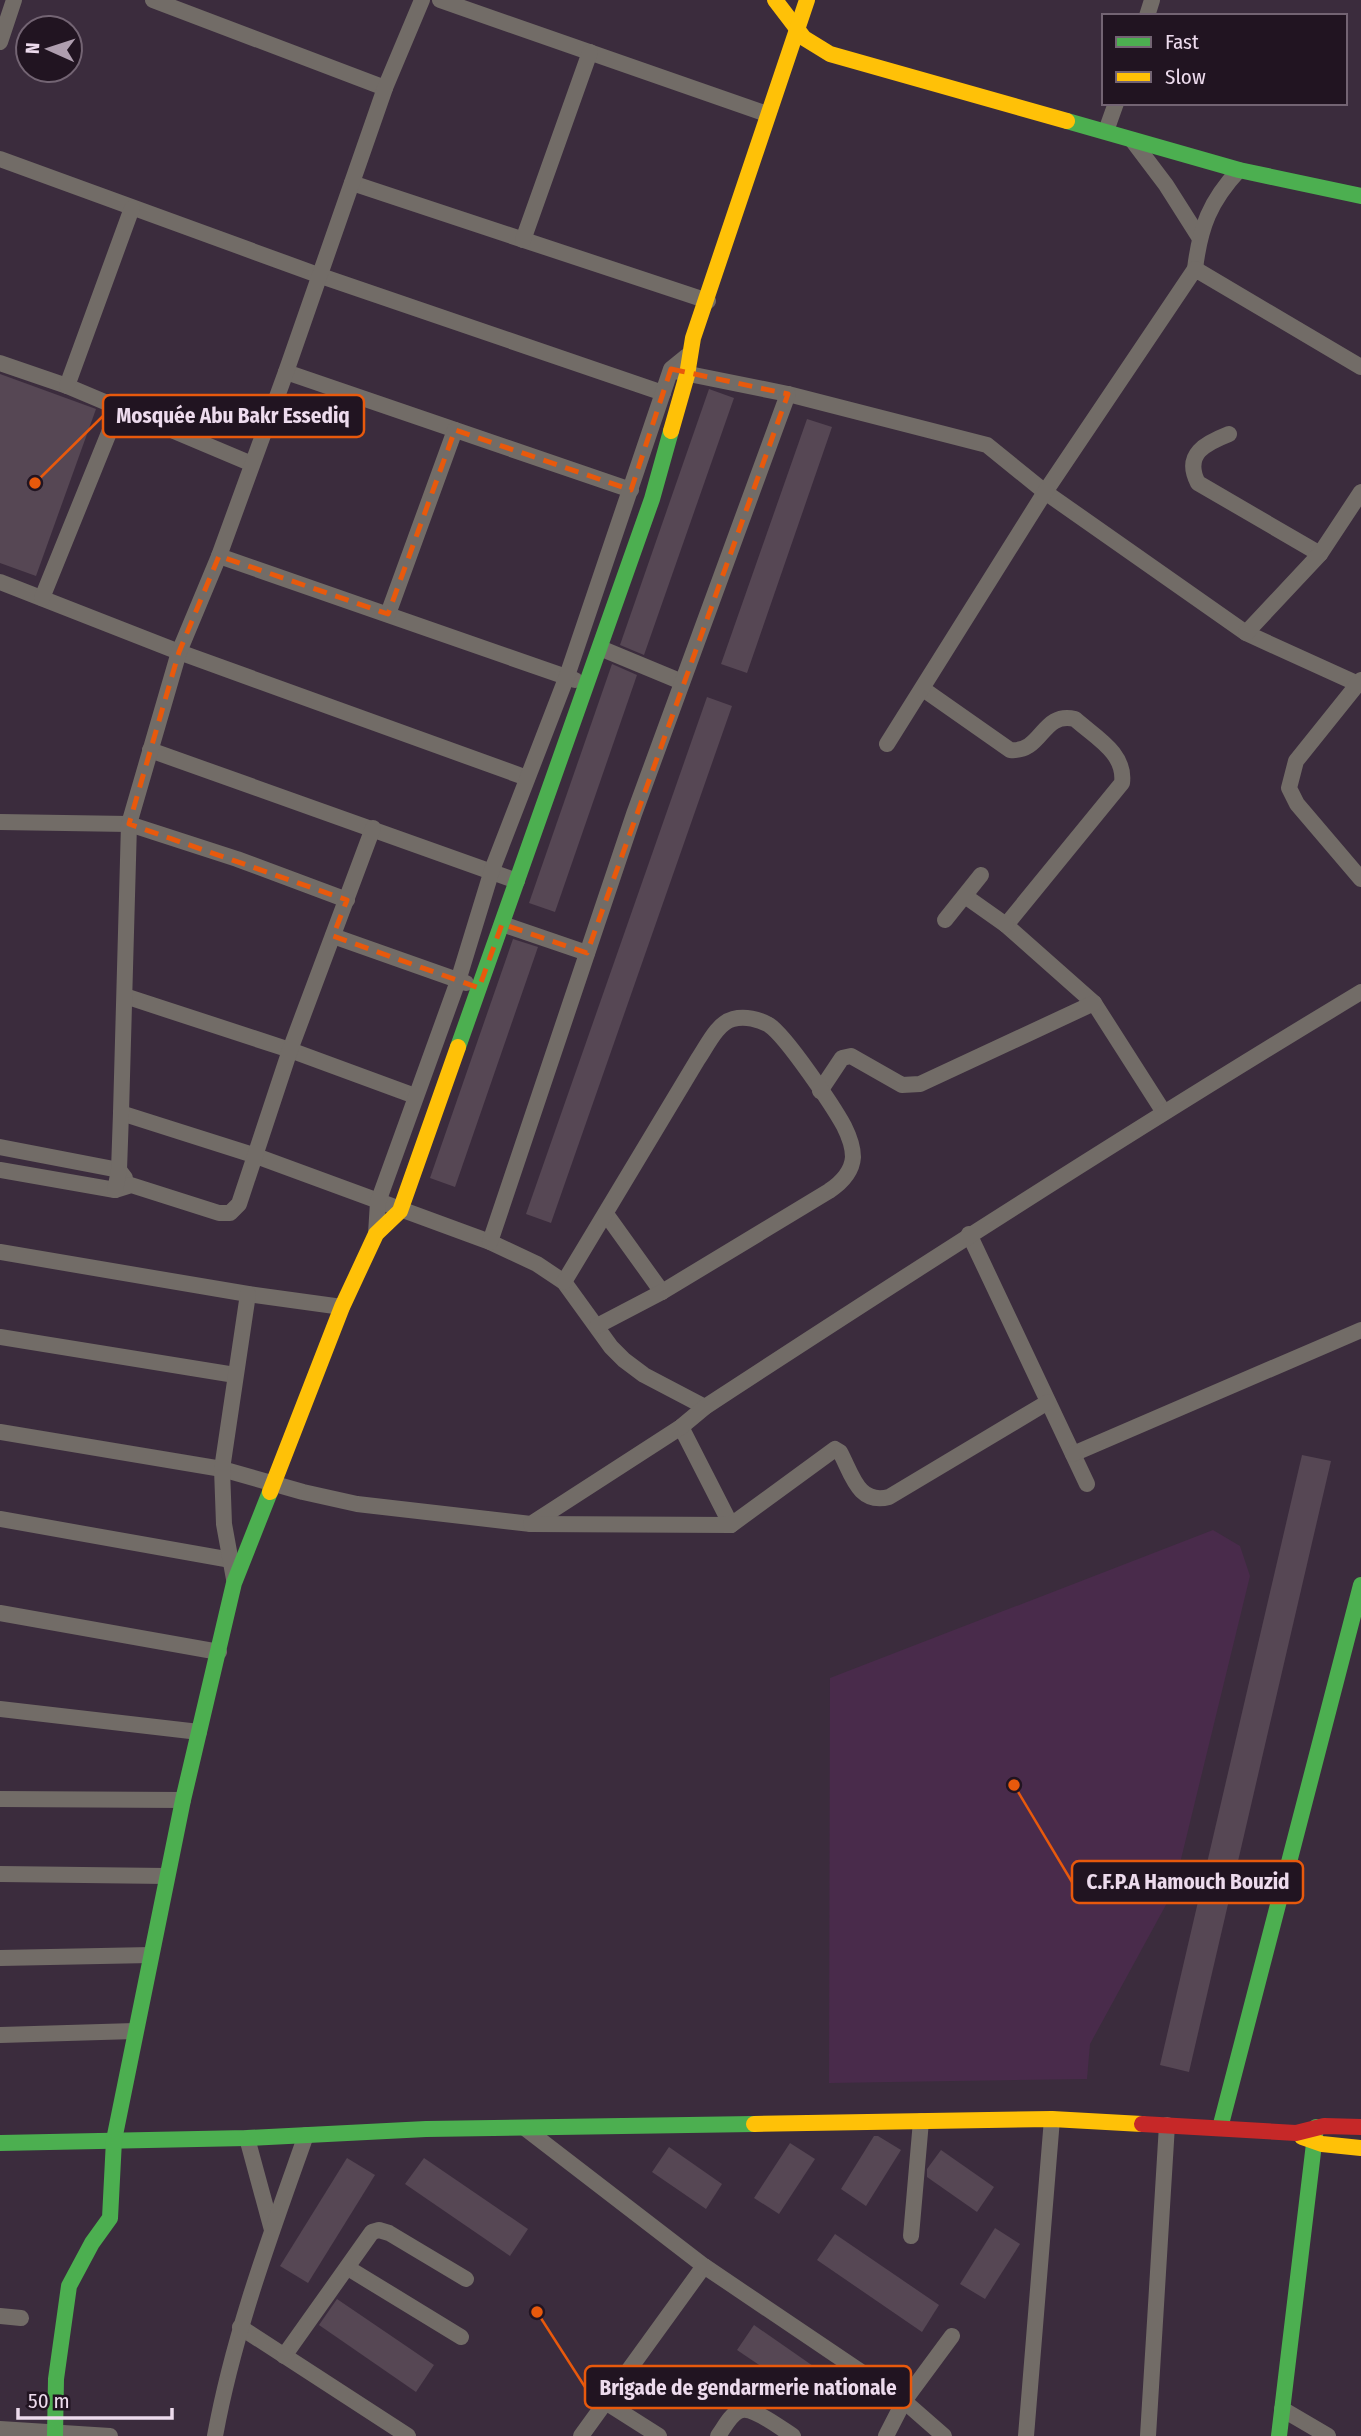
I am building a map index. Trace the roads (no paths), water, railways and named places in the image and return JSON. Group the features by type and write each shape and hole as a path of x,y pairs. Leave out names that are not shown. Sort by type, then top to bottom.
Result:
{"street":[{"path":"0,42 14,0"},
{"path":"153,0 385,88"},
{"path":"123,1188 119,1170 129,824 179,652 219,556 385,88 422,0"},
{"path":"440,0 767,114"},
{"path":"775,0 811,46 830,54 1239,170 1361,197"},
{"path":"376,1234 378,1202 458,981 492,870 567,676 663,393 687,356 708,301 767,114 807,0"},
{"path":"523,240 590,52"},
{"path":"1106,131 1114,105"},
{"path":"1132,140 1166,185 1199,237"},
{"path":"0,159 318,275 663,393"},
{"path":"887,744 1045,492 1195,269 1199,237 1212,203 1239,170"},
{"path":"352,183 708,301"},
{"path":"67,387 132,208"},
{"path":"1195,269 1361,367"},
{"path":"0,363 67,387 252,464"},
{"path":"286,372 631,490"},
{"path":"679,372 788,394 987,445 1045,492 1246,633 1360,682 1296,761 1289,788 1297,804 1361,879"},
{"path":"55,2435 56,2379 69,2286 92,2243 110,2218 114,2140 135,2031 183,1800 234,1583 342,1307 376,1234 400,1211 652,499 679,372"},
{"path":"490,1242 634,814 788,394"},
{"path":"42,598 119,408"},
{"path":"388,614 455,430"},
{"path":"1229,434 1208,442 1198,452 1194,475 1198,483 1320,554"},
{"path":"1246,633 1320,554 1361,492"},
{"path":"219,556 587,685"},
{"path":"0,582 179,652 527,778"},
{"path":"600,648 682,682"},
{"path":"923,689 1010,750 1024,750 1030,746 1055,719 1075,719 1117,757 1122,765 1122,783 1006,925"},
{"path":"150,750 517,881"},
{"path":"0,822 129,824 237,859 346,900"},
{"path":"0,1170 123,1188 225,1214 230,1213 239,1204 290,1051 373,828"},
{"path":"945,920 981,875"},
{"path":"965,896 1006,925 1094,1003 1163,1111"},
{"path":"502,925 587,953"},
{"path":"333,936 479,988"},
{"path":"531,1524 681,1427 705,1406 969,1234 1163,1111 1361,992"},
{"path":"125,996 415,1096"},
{"path":"820,1091 842,1058 857,1058 897,1082 914,1086 1094,1003"},
{"path":"564,1282 698,1059 723,1024 733,1019 759,1019 773,1027 844,1126 853,1157 842,1182 662,1292 597,1326"},
{"path":"121,1113 256,1156 490,1242 537,1264 564,1282 611,1347 644,1375 705,1406"},
{"path":"0,1147 119,1170"},
{"path":"606,1214 662,1292"},
{"path":"969,1234 1087,1484"},
{"path":"0,1252 342,1307"},
{"path":"234,1583 224,1524 222,1469 248,1294"},
{"path":"1073,1454 1361,1329"},
{"path":"0,1337 235,1375"},
{"path":"0,1432 222,1469 357,1504 531,1524 730,1525 833,1450 840,1452 862,1493 873,1500 882,1499 1048,1402"},
{"path":"681,1427 730,1525"},
{"path":"0,1519 230,1560"},
{"path":"1220,2128 1361,1585"},
{"path":"0,1613 219,1652"},
{"path":"0,1709 199,1732"},
{"path":"0,1799 183,1800"},
{"path":"0,1874 167,1876"},
{"path":"0,1958 151,1955"},
{"path":"0,2035 135,2031"},
{"path":"0,2143 247,2138 426,2129 1052,2119 1296,2133 1315,2135 1361,2148"},
{"path":"1026,2436 1052,2119"},
{"path":"911,2236 921,2121"},
{"path":"1148,2436 1167,2124"},
{"path":"1315,2135 1361,2127"},
{"path":"526,2129 704,2266 904,2401 944,2436"},
{"path":"215,2436 223,2390 240,2327 306,2135"},
{"path":"1279,2436 1315,2135"},
{"path":"247,2138 272,2230"},
{"path":"284,2356 372,2232 389,2233 466,2279"},
{"path":"581,2436 704,2266"},
{"path":"348,2268 461,2337"},
{"path":"0,2316 21,2318"},
{"path":"240,2327 408,2436"},
{"path":"886,2436 904,2401 952,2336"},
{"path":"607,2403 659,2436"},
{"path":"718,2436 740,2410 749,2409 793,2436"},
{"path":"1282,2409 1328,2436"},
{"path":"0,2429 55,2435 110,2436"}],"place":[{"name":"Mosquée Abu Bakr Essediq","path":"35,483"},
{"name":"C.F.P.A Hamouch Bouzid","path":"1014,1785"},
{"name":"Brigade de gendarmerie nationale","path":"537,2312"}]}
